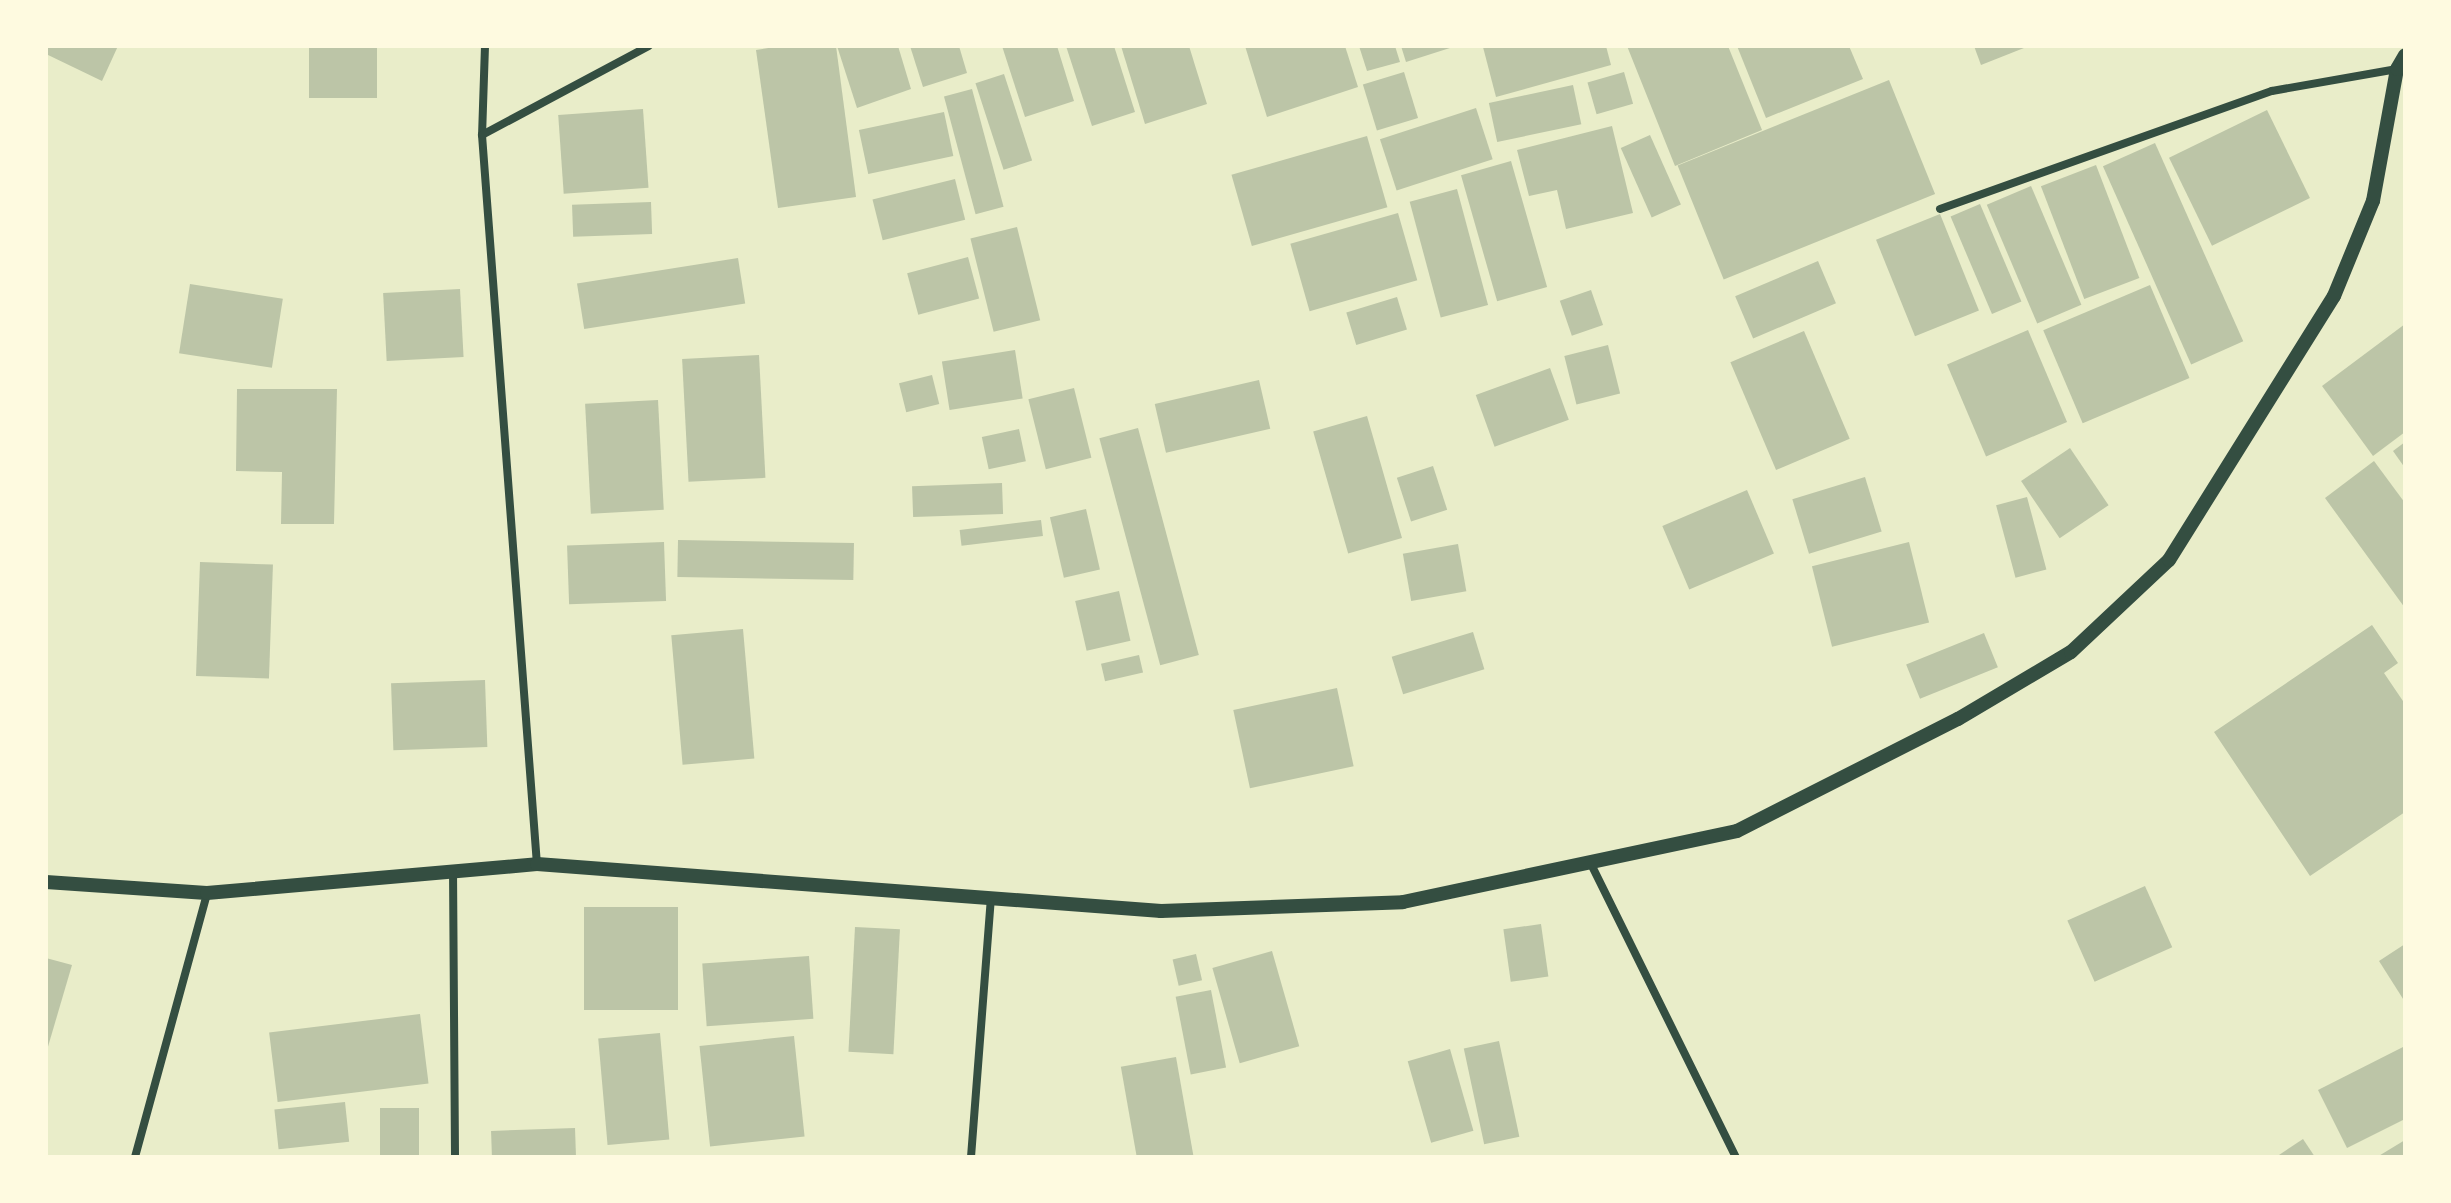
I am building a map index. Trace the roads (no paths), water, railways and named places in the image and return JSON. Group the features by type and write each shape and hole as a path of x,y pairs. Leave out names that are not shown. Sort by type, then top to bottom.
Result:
{"street":[{"path":"485,46 482,135 537,864"},
{"path":"482,135 649,46"},
{"path":"46,882 207,893 537,864 1161,911 1403,902 1737,831 1958,719 2071,652 2169,560 2334,296 2373,201 2397,69 2405,55"},
{"path":"1940,209 2272,91 2397,69"},
{"path":"1590,862 1736,1157"},
{"path":"453,869 455,1157"},
{"path":"135,1157 207,893"},
{"path":"971,1157 991,898"}]}
